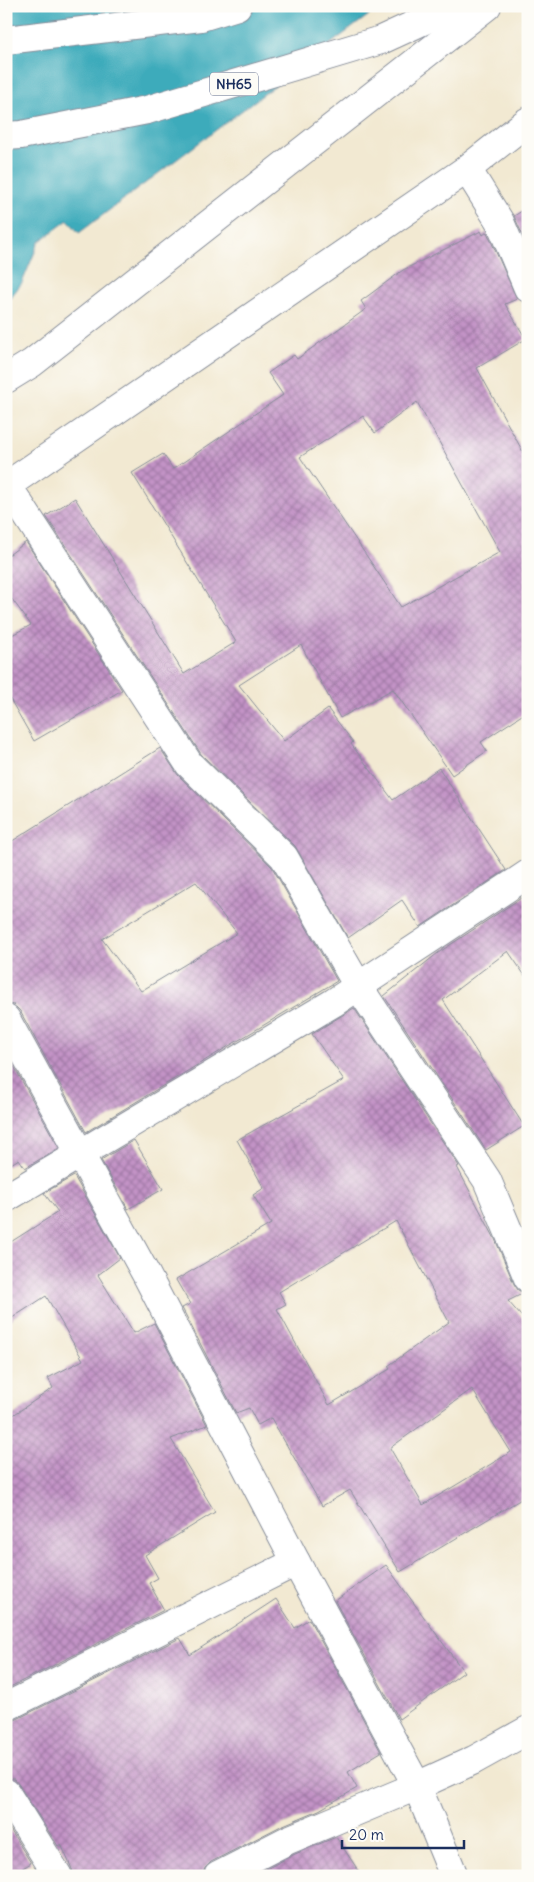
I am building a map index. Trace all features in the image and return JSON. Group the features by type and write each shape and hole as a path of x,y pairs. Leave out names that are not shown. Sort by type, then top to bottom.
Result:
{"main road":[{"path":"6,40 201,17 237,6"},
{"name":"NH65","path":"6,136 21,135 147,110 382,40 455,6"},
{"path":"6,379 32,362 487,6"},
{"path":"528,121 467,169 7,485 189,764 284,857 358,986 487,1180 528,1278"},
{"path":"467,169 500,222 528,288"},
{"path":"6,1198 333,1003 528,874"},
{"path":"6,1019 80,1153 296,1562 417,1786 454,1876"},
{"path":"6,1707 296,1562"},
{"path":"218,1876 288,1840 474,1760 528,1730"},
{"path":"6,1793 58,1876"}],"water":[{"path":"6,6 381,6 79,233 68,220 39,242 22,283 6,303"}],"building":[{"path":"528,207 528,247 514,216"},
{"path":"481,231 483,235 487,232 517,299 505,304 526,339 477,368 528,461 528,711 481,742 487,751 452,775 393,689 340,718 301,645 239,685 284,741 328,709 353,742 351,744 393,800 439,768 506,870 420,927 402,900 348,938 295,846 201,754 46,516 75,498 184,674 236,642 132,473 163,454 173,469 283,395 268,373 294,355 297,359 366,309 361,301 403,270","holes":["417,402 500,552 401,607 300,457 363,416 375,433"]},
{"path":"26,542 122,690 34,741 6,692 6,638 31,625 6,591 6,557"},
{"path":"160,748 178,775 272,867 337,981 86,1132 20,1011 14,1005 6,1003 6,845","holes":["196,882 237,933 141,991 102,939"]},
{"path":"524,896 528,902 528,980 508,951 443,1000 524,1126 486,1150 384,996 438,953"},
{"path":"354,1008 459,1166 457,1167 495,1239 514,1284 518,1290 524,1293 508,1301 528,1324 528,1495 400,1572 350,1490 322,1506 271,1418 258,1425 249,1408 236,1413 182,1308 190,1304 176,1280 271,1224 253,1195 264,1188 237,1140 344,1080 312,1034","holes":["396,1221 449,1322 388,1366 390,1369 329,1405 277,1309 286,1304 279,1292","472,1389 511,1452 423,1505 390,1448"]},
{"path":"6,1052 59,1148 25,1168 19,1159 6,1167"},
{"path":"134,1140 163,1189 128,1209 101,1160"},
{"path":"74,1176 120,1258 98,1275 134,1333 154,1323 207,1425 171,1439 215,1512 145,1555 158,1578 149,1583 164,1610 6,1689 6,1420 53,1388 48,1378 83,1360 46,1296 6,1322 6,1245 58,1212 44,1193"},
{"path":"386,1565 464,1672 399,1719 335,1601"},
{"path":"276,1599 295,1628 309,1619 381,1752 348,1772 357,1788 319,1810 281,1826 211,1862 205,1868 202,1876 75,1876 61,1844 58,1846 14,1779 6,1778 6,1722 13,1721 180,1638 190,1655"},
{"path":"6,1823 31,1863 10,1876 6,1876"},
{"path":"336,1837 362,1876 253,1876 295,1854"}]}
